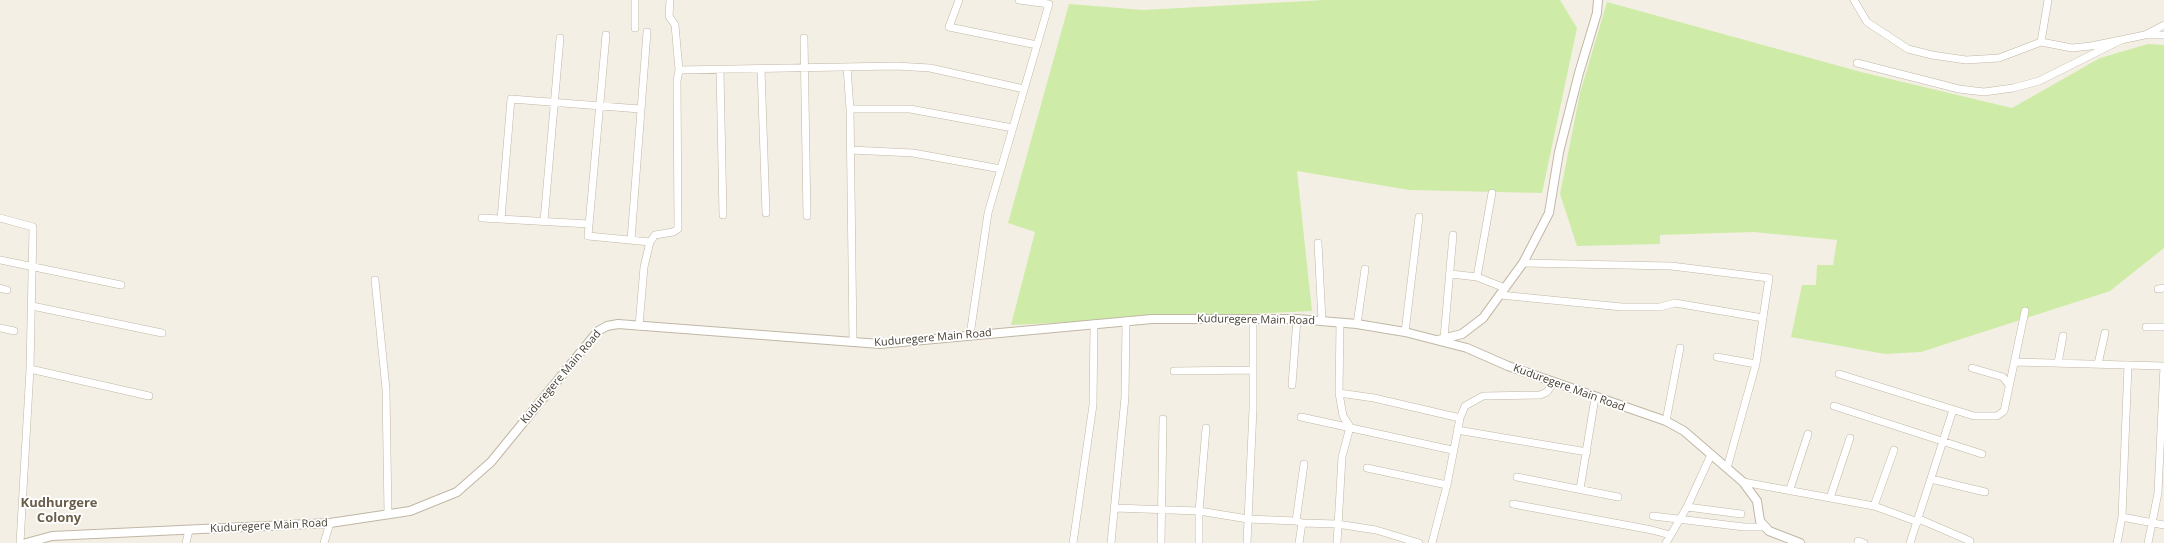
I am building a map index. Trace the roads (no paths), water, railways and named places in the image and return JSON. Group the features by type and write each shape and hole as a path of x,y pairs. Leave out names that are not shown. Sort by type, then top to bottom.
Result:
{"street":[{"path":"635,0 635,28"},
{"path":"639,326 644,267 650,242 655,235 673,232 678,229 677,81 679,70 675,25 670,16 670,0"},
{"path":"959,0 949,27 1037,45"},
{"path":"970,336 988,213 1049,4 1018,0"},
{"path":"1453,235 1451,274 1441,339 1462,334 1483,318 1523,264 1549,213 1559,152 1579,73 1597,13 1598,0"},
{"path":"1854,0 1867,22 1884,35 1908,49 1932,56 1966,60 1999,58 2041,42 2072,48 2145,35 2164,35"},
{"path":"2041,42 2048,0"},
{"path":"2145,35 2164,25"},
{"path":"631,240 647,32"},
{"path":"606,35 588,236 650,242"},
{"path":"544,221 560,38"},
{"path":"804,38 807,216"},
{"path":"1857,62 1951,87 1984,92 2014,88 2039,81 2121,40"},
{"path":"679,70 896,66 930,68 1024,89"},
{"path":"847,67 851,150 853,342"},
{"path":"761,69 766,213"},
{"path":"720,70 723,215"},
{"path":"500,219 511,99 640,109"},
{"path":"850,109 910,108 1013,128"},
{"path":"851,150 913,153 1001,169"},
{"path":"1477,277 1492,193"},
{"path":"1405,332 1418,217"},
{"path":"0,218 33,227 30,369 20,543"},
{"path":"482,218 590,224"},
{"path":"1318,243 1322,322"},
{"path":"0,260 121,285"},
{"path":"1523,264 1671,266 1769,278 1756,364 1727,468"},
{"path":"1357,324 1365,269"},
{"path":"1451,274 1477,277 1505,288"},
{"path":"375,280 386,389 388,514"},
{"path":"1500,295 1622,307 1660,307 1675,303 1763,318"},
{"path":"32,306 162,333"},
{"path":"1839,374 1974,416 1997,416 2004,411 2025,311"},
{"name":"Kuduregere Main Road","path":"26,543 52,536 330,523 410,511 457,492 491,462 598,330 618,324 880,344 1152,319 1297,319 1357,324 1441,339 1467,348 1508,366 1596,398 1666,421 1684,431 1743,482 1757,501 1760,521 1766,527"},
{"path":"1247,543 1254,409 1253,319"},
{"path":"1292,385 1297,319"},
{"path":"1111,543 1125,397 1126,321"},
{"path":"1337,543 1342,457 1350,427 1343,416 1339,393 1340,323"},
{"path":"1073,543 1093,405 1094,324"},
{"path":"2146,327 2164,327"},
{"path":"0,328 14,331"},
{"path":"2098,364 2104,332"},
{"path":"2058,363 2063,336"},
{"path":"1666,421 1680,348"},
{"path":"1717,357 1756,364"},
{"path":"2014,362 2164,366 2161,494 2151,522 2148,543"},
{"path":"2117,543 2122,517 2128,365"},
{"path":"1972,368 2003,377 2010,385"},
{"path":"30,369 149,396"},
{"path":"1174,371 1253,370"},
{"path":"1432,543 1447,484 1452,450 1460,418 1465,406 1483,396 1540,395 1547,392 1554,382"},
{"path":"1339,393 1374,398 1460,418"},
{"path":"1580,489 1596,398"},
{"path":"1834,406 1982,454"},
{"path":"1910,543 1953,410"},
{"path":"1301,417 1452,450"},
{"path":"1161,543 1163,419"},
{"path":"1199,543 1199,511 1206,428"},
{"path":"1457,430 1587,452"},
{"path":"1790,490 1808,434"},
{"path":"1830,498 1850,438"},
{"path":"1874,506 1894,450"},
{"path":"1666,543 1678,520 1687,507 1711,455"},
{"path":"1299,543 1299,522 1304,464"},
{"path":"1366,468 1447,484"},
{"path":"1517,477 1618,497"},
{"path":"1931,479 1985,492"},
{"path":"1743,482 1891,510 1970,541"},
{"path":"1513,504 1670,535"},
{"path":"1687,507 1741,514"},
{"path":"1115,508 1161,511 1199,511 1248,518 1338,524 1376,530 1419,543"},
{"path":"1653,516 1744,527 1766,527 1769,531 1800,543"},
{"path":"2122,517 2164,525"},
{"path":"326,542 330,523"},
{"path":"186,543 189,530"}],"district":[{"name":"Kudhurgere Colony","path":"59,510"}]}
